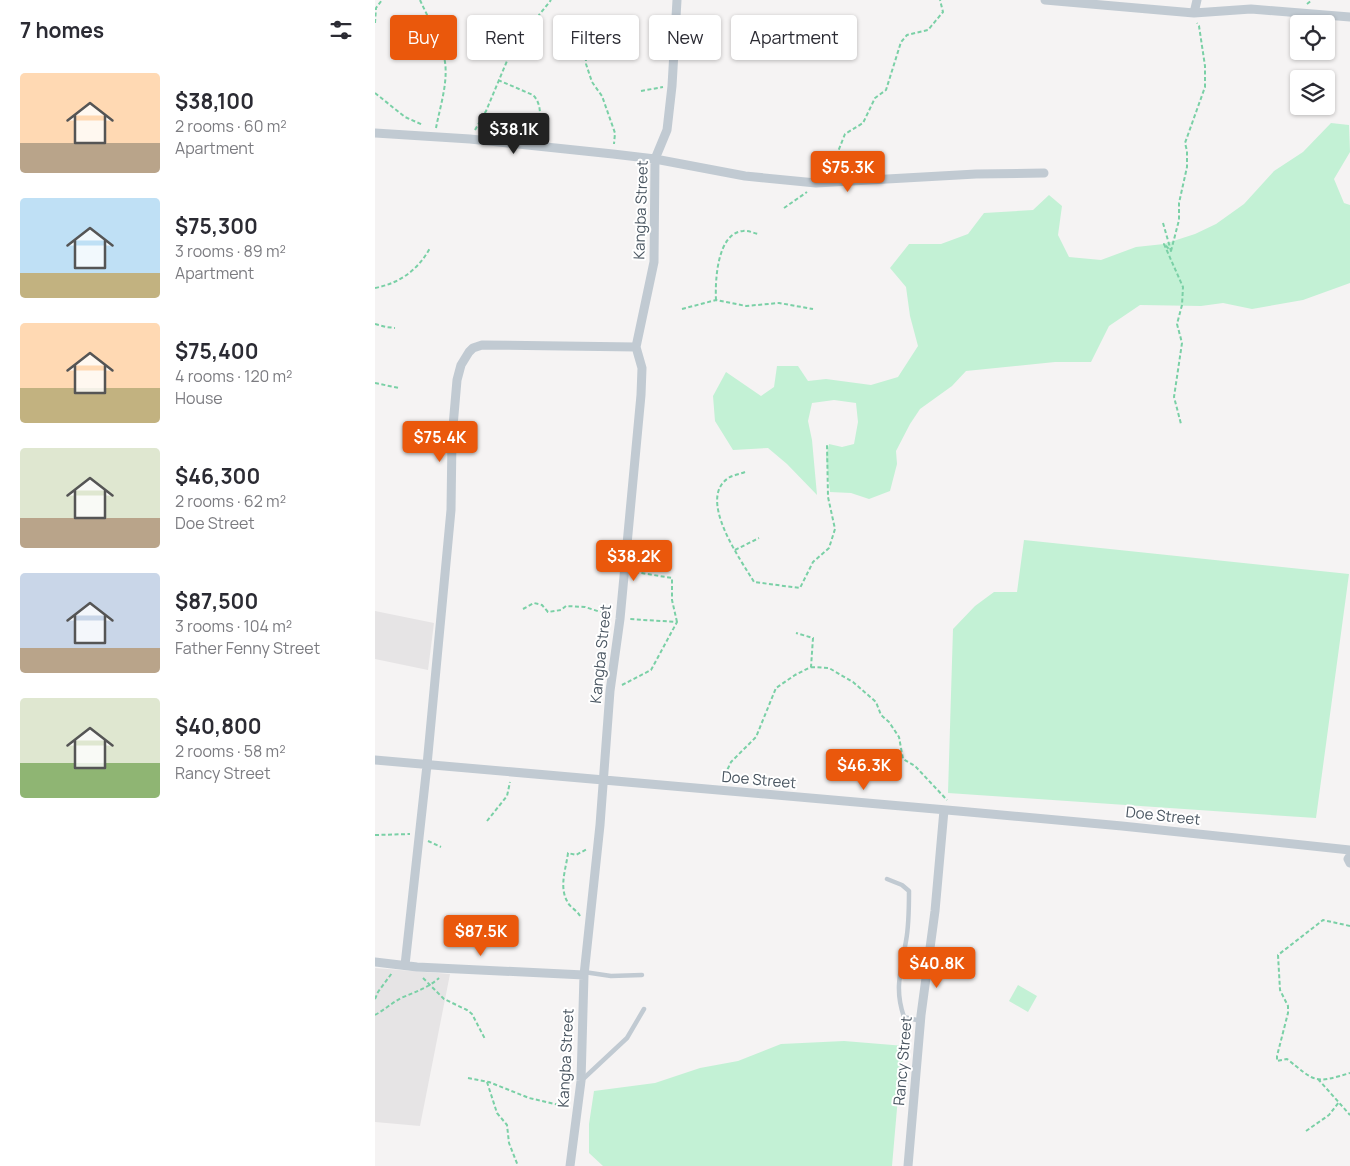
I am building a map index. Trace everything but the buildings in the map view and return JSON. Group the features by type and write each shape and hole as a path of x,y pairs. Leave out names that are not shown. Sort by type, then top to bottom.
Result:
{"street":[{"name":"Kangba Street","path":"570,1166 581,1081 584,974 598,843 610,691 620,618 623,569 641,395 642,368 635,347 654,262 655,159 667,130 672,86 677,0"},
{"path":"1045,0 1190,13 1251,9 1350,17"},
{"path":"1190,13 1197,0"},
{"path":"375,133 426,132 470,139 655,159 745,176 819,183 977,174 1044,173"},
{"path":"403,965 427,765 451,510 452,438 457,380 461,365 473,348 482,345 635,347"},
{"name":"Doe Street","path":"375,760 1123,826 1350,850"},
{"name":"Rancy Street","path":"908,1166 921,1020 935,911 944,810"},
{"path":"1350,856 1348,859 1350,863"},
{"path":"375,962 417,967 584,974"}],"lane":[{"path":"887,879 902,885 909,891 909,911 900,974 899,1002 904,1017 921,1020"},
{"path":"584,974 611,976 642,975"},
{"path":"581,1081 627,1038 644,1009"}],"path":[{"path":"375,23 376,8 382,0"},
{"path":"375,93 426,132 435,130 444,85 445,63 436,32 420,0"},
{"path":"470,139 486,110 512,49 551,0"},
{"path":"784,208 819,183 835,159 845,134 863,123 875,98 886,90 901,42 907,35 928,30 943,12 940,0"},
{"path":"1171,251 1179,220 1179,203 1187,167 1185,143 1205,88 1205,66 1199,26 1190,13"},
{"path":"586,60 592,82 602,96 615,133 613,154"},
{"path":"498,80 536,98 540,107 538,141"},
{"path":"641,91 672,86"},
{"path":"1163,223 1171,251"},
{"path":"716,300 715,283 719,258 728,240 732,235 740,231 759,234"},
{"path":"1171,251 1164,244 1183,287 1182,305 1177,324 1182,343 1174,397 1181,424"},
{"path":"375,288 396,282 407,275 423,261 430,248"},
{"path":"682,309 716,300 745,306 779,303 813,309"},
{"path":"375,324 395,328"},
{"path":"375,383 399,388"},
{"path":"745,472 729,478 719,490 718,512 723,529 754,582 800,588 813,562 829,548 835,529 828,497 827,445"},
{"path":"735,550 759,538"},
{"path":"610,691 651,670 677,622 672,600 672,578 623,569"},
{"path":"523,609 534,604 542,605 548,612 561,610 566,606 585,607 620,618 677,622"},
{"path":"796,633 813,638 811,667"},
{"path":"718,790 731,762 756,737 776,688 811,667 829,668 853,682 876,702 881,715 889,722 899,737 903,759 915,766 958,811"},
{"path":"487,821 507,796 512,772"},
{"path":"375,835 419,835 441,847"},
{"path":"589,931 577,910 567,903 562,886 568,853 577,855 598,843"},
{"path":"1350,926 1323,920 1278,955 1280,990 1288,1006 1288,1012 1279,1042 1277,1061 1287,1059 1311,1078 1326,1080 1350,1073"},
{"path":"375,999 386,980 403,965"},
{"path":"417,967 423,979 431,984 444,999 472,1014 485,1039"},
{"path":"375,1016 399,999 431,984 451,968"},
{"path":"468,1078 487,1082 548,1104 577,1108"},
{"path":"1318,1079 1350,1115"},
{"path":"487,1082 497,1113 507,1125 509,1143 518,1166"},
{"path":"1306,1130 1329,1115 1339,1102"}],"shaded area":[{"path":"375,611 434,623 428,670 375,659"},
{"path":"375,968 450,974 420,1126 375,1122"}],"green space":[{"path":"1331,123 1349,125 1350,152 1334,179 1344,203 1350,205 1350,283 1303,300 1252,309 1223,303 1201,306 1140,305 1109,326 1091,362 1055,362 966,371 952,386 920,409 896,451 897,464 890,491 869,499 851,493 830,492 826,457 829,444 842,447 854,444 858,422 856,403 834,400 812,403 808,421 812,440 817,495 787,464 768,448 733,450 715,421 713,396 726,372 761,396 774,387 777,366 798,366 808,381 826,379 871,385 898,377 918,346 910,316 906,287 890,268 909,244 941,244 968,234 984,213 1033,210 1049,195 1062,206 1058,235 1069,257 1101,260 1136,247 1164,244 1195,234 1216,224 1244,204 1274,171 1303,152"},
{"path":"1024,540 1349,574 1316,818 948,793 953,629 975,606 994,592 1017,592"},
{"path":"1018,985 1037,996 1028,1012 1009,1001"},
{"path":"844,1041 905,1046 900,1074 892,1166 603,1166 589,1153 589,1124 594,1091 655,1083 700,1068 738,1061 781,1044"}]}
